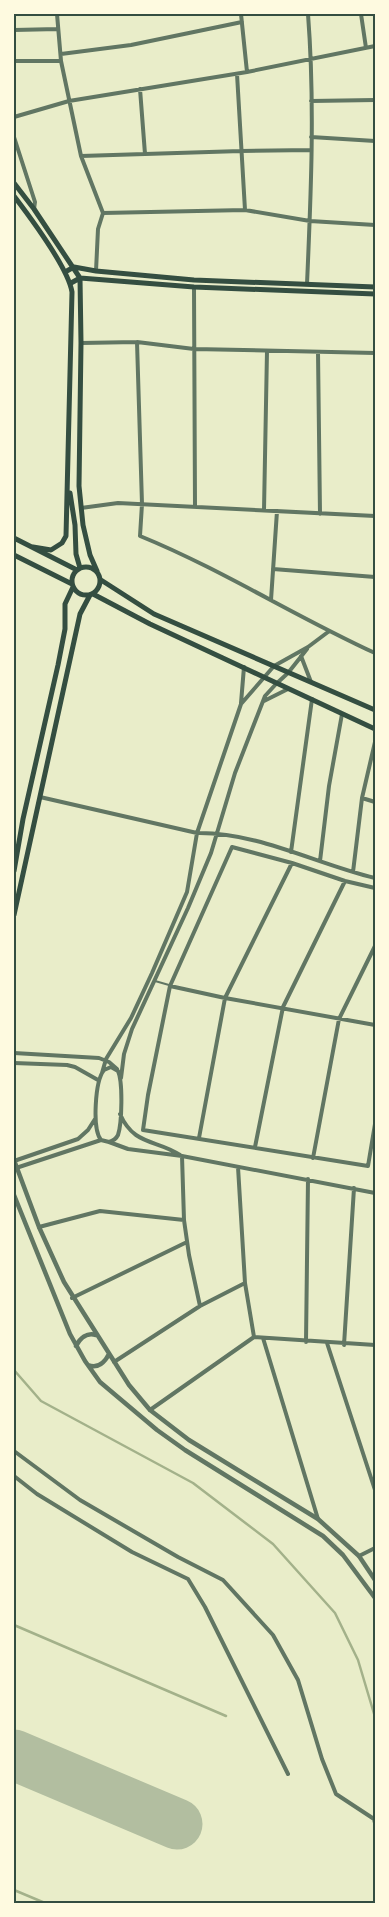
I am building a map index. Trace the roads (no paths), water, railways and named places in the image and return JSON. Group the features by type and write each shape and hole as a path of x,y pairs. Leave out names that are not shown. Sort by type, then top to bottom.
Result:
{"main road":[{"path":"14,184 34,209 80,278 82,343 78,469 81,508 87,540 101,580 154,614 375,710"},
{"path":"14,196 65,272 70,283 72,307 69,485 66,536 62,543 51,550 33,547"},
{"path":"65,272 74,268 96,272 194,280 375,287"},
{"path":"70,283 80,278 194,287 375,294"},
{"path":"69,485 79,569 72,579 73,586 78,594 92,595 276,684 375,729"},
{"path":"14,538 79,569 89,567 97,572"},
{"path":"14,554 73,586"},
{"path":"14,914 80,614 92,595 99,588 101,580"},
{"path":"14,871 58,665 64,629 65,604 73,586"}],"street":[{"path":"57,14 61,61 81,156 103,213 98,229 96,272"},
{"path":"241,14 247,72"},
{"path":"307,284 311,150 311,60 308,14"},
{"path":"361,14 366,48"},
{"path":"61,54 131,45 242,22"},
{"path":"14,30 58,29"},
{"path":"14,117 69,102 237,74 375,46"},
{"path":"14,61 61,61"},
{"path":"237,74 245,210"},
{"path":"140,89 145,154"},
{"path":"311,100 375,100"},
{"path":"14,137 34,202 34,209"},
{"path":"311,137 375,141"},
{"path":"81,156 311,150"},
{"path":"103,213 245,210 310,221 375,225"},
{"path":"194,287 196,507"},
{"path":"82,343 137,342 194,349 375,353"},
{"path":"137,342 142,504 140,536 271,600 328,632 375,653"},
{"path":"264,510 267,351"},
{"path":"318,352 320,514"},
{"path":"81,508 118,503 375,516"},
{"path":"271,600 277,511"},
{"path":"273,569 375,577"},
{"path":"241,704 274,666 308,647 328,632"},
{"path":"109,1142 113,1141 118,1135 124,1054 132,1029 188,908 218,832 235,772 264,701 308,647"},
{"path":"301,656 311,682"},
{"path":"101,1140 96,1130 98,1080 106,1060 131,1018 187,892 197,833 241,704 244,667"},
{"path":"264,701 288,689"},
{"path":"291,852 312,699"},
{"path":"320,861 329,786 342,714"},
{"path":"353,872 362,798 375,742"},
{"path":"40,797 197,833 218,832 375,878"},
{"path":"362,798 375,802"},
{"path":"375,888 345,881 292,863 232,847 170,986 148,1094 143,1130 368,1166 375,1124"},
{"path":"199,1138 225,998 292,863"},
{"path":"254,1148 283,1008 345,881"},
{"path":"312,1158 338,1019 375,946"},
{"path":"170,986 338,1019 375,1024"},
{"path":"14,1053 99,1058 106,1060 118,1071 121,1078"},
{"path":"14,1063 67,1065 75,1067 98,1080"},
{"path":"102,1073 107,1068 115,1068 118,1071"},
{"path":"120,1114 129,1130 137,1138 172,1150 182,1156"},
{"path":"96,1118 88,1130 78,1138 14,1161 39,1227 72,1298 129,1385 150,1410 189,1440 318,1519 359,1556 375,1580"},
{"path":"16,1168 101,1140 128,1149 182,1156 375,1193"},
{"path":"182,1156 184,1220 200,1306"},
{"path":"238,1167 245,1283 254,1337"},
{"path":"306,1342 308,1179"},
{"path":"344,1344 354,1188"},
{"path":"14,1195 70,1334 88,1366 100,1382 157,1430 185,1450 322,1536 343,1555 375,1598"},
{"path":"39,1227 100,1211 184,1220"},
{"path":"72,1298 187,1242"},
{"path":"114,1362 200,1306 245,1283"},
{"path":"76,1346 82,1338 92,1333 96,1334"},
{"path":"150,1410 254,1337 375,1346"},
{"path":"263,1338 318,1519"},
{"path":"328,1343 375,1490"},
{"path":"88,1366 101,1364 109,1354"},
{"path":"14,1451 80,1500 178,1557 223,1580 273,1635 298,1680 322,1759 336,1794 374,1819 375,1823"},
{"path":"14,1476 38,1494 132,1552 188,1579 205,1607 288,1774"},
{"path":"359,1556 375,1548"}],"lane":[{"path":"155,981 170,986"}],"waterway":[{"path":"14,1370 41,1401 193,1483 273,1544 335,1613 358,1660 375,1717"},
{"path":"14,1625 226,1716"},
{"path":"14,1890 45,1903"}]}
